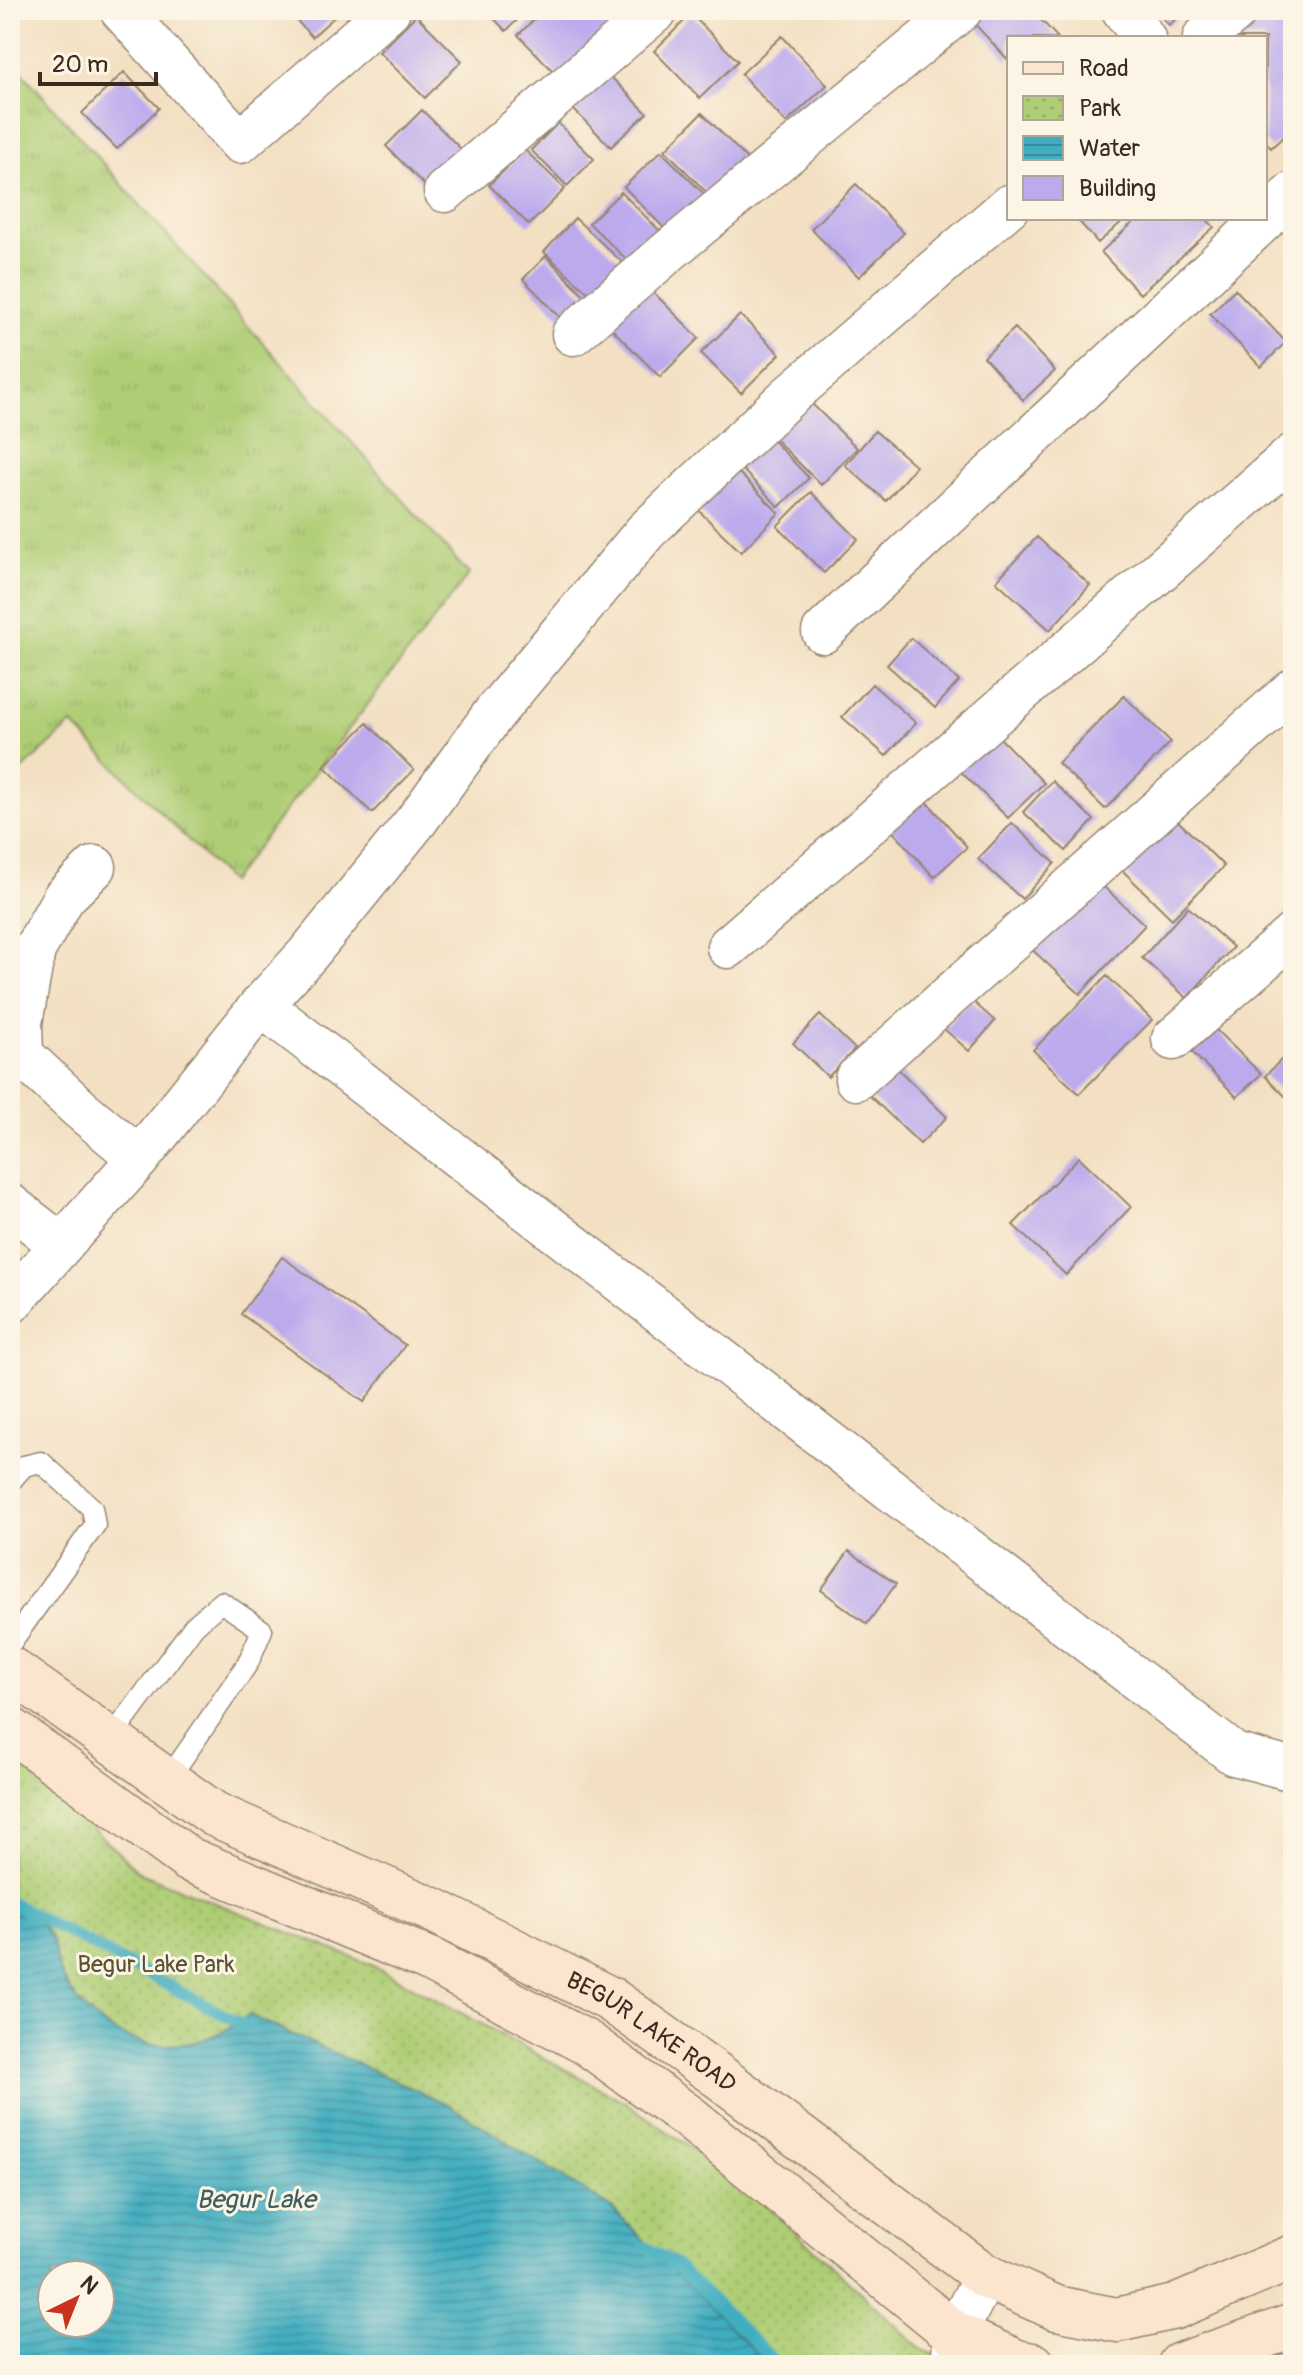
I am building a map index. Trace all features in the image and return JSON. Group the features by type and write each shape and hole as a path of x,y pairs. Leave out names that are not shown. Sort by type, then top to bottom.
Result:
{"main road":[{"name":"BEGUR LAKE ROAD","path":"10,1669 214,1814 433,1910 610,1999 717,2075 985,2276 1056,2308 1117,2320 1175,2307 1293,2257"},
{"name":"BEGUR LAKE ROAD","path":"10,1729 188,1859 428,1959 587,2043 690,2118 953,2350 1033,2365"},
{"path":"1180,2365 1293,2326"}],"street":[{"path":"121,10 240,142 389,10"},
{"path":"445,191 657,10"},
{"path":"573,334 961,10"},
{"path":"1123,10 1142,36"},
{"path":"1206,36 1237,10"},
{"path":"1267,210 1284,194"},
{"path":"10,1303 139,1158 261,1005 308,954 408,832 495,712 646,531 787,398 1007,208"},
{"path":"823,632 1257,220"},
{"path":"728,947 1293,455"},
{"path":"856,1079 1293,690"},
{"path":"95,867 64,897 34,950 21,1023 22,1055 139,1158"},
{"path":"1173,1039 1293,934"},
{"path":"261,1005 1234,1754 1293,1770"},
{"path":"10,1205 60,1244"},
{"path":"953,2350 985,2276"}],"lane":[{"path":"10,1482 24,1466 41,1462 92,1508 95,1525 10,1644"},
{"path":"110,1740 194,1626 221,1602 262,1630 248,1663 167,1781"}],"green space":[{"path":"10,59 469,574 230,882 72,724 10,781"},
{"name":"Begur Lake Park","path":"10,1754 140,1873 374,1966 622,2100 746,2186 922,2350 960,2365 768,2365 613,2209 250,2015 226,2030 177,2045 128,2039 106,2027 86,2010 68,1987 58,1966 50,1936 10,1897"}],"water":[{"name":"Begur Lake","path":"10,1897 46,1931 68,1987 86,2010 106,2027 128,2038 152,2044 177,2045 226,2030 249,2015 447,2104 613,2209 768,2365 10,2365"}],"building":[{"path":"287,10 342,10 312,37"},
{"path":"486,10 527,10 506,31"},
{"path":"544,10 614,10 624,20 563,81 518,35"},
{"path":"983,10 1032,10 1056,36 1007,36 1007,59 972,21"},
{"path":"1155,10 1186,10 1169,25"},
{"path":"1265,10 1293,10 1293,128 1271,148 1267,143 1267,36 1235,36"},
{"path":"691,14 738,61 700,98 654,51"},
{"path":"416,15 462,61 425,98 379,52"},
{"path":"782,36 827,85 786,123 741,74"},
{"path":"124,72 159,108 117,149 82,113"},
{"path":"608,74 647,113 611,147 572,108"},
{"path":"422,110 469,157 432,193 386,146"},
{"path":"702,113 749,161 712,198 665,150"},
{"path":"558,123 594,159 567,186 531,150"},
{"path":"525,150 565,189 529,225 489,185"},
{"path":"661,151 706,196 669,233 624,187"},
{"path":"856,184 904,233 859,277 811,229"},
{"path":"621,192 665,236 634,267 589,223"},
{"path":"575,218 624,264 593,297 544,252"},
{"path":"1078,220 1124,220 1098,243"},
{"path":"1136,220 1207,220 1214,227 1140,294 1101,252"},
{"path":"546,256 586,297 563,320 523,279"},
{"path":"647,286 699,338 660,377 608,325"},
{"path":"1235,289 1286,342 1261,367 1210,314"},
{"path":"740,315 780,354 741,393 701,353"},
{"path":"1015,328 1055,371 1023,400 984,357"},
{"path":"807,399 857,448 821,485 771,435"},
{"path":"764,431 809,478 779,507 734,461"},
{"path":"875,431 916,466 886,501 845,465"},
{"path":"730,464 779,513 741,552 691,503"},
{"path":"811,492 858,539 824,573 777,526"},
{"path":"1037,537 1090,585 1050,630 996,581"},
{"path":"911,638 959,681 935,708 887,665"},
{"path":"872,684 916,723 886,756 842,717"},
{"path":"1124,696 1171,742 1105,809 1058,763"},
{"path":"367,723 414,770 372,813 324,766"},
{"path":"994,732 1044,783 1008,818 958,769"},
{"path":"1052,781 1094,820 1066,851 1023,812"},
{"path":"921,795 967,847 934,877 887,825"},
{"path":"1174,817 1224,866 1172,919 1122,870"},
{"path":"1012,823 1055,863 1022,899 978,859"},
{"path":"1091,875 1145,925 1080,994 1026,944"},
{"path":"1188,907 1233,947 1187,998 1142,958"},
{"path":"1107,976 1152,1020 1079,1094 1033,1050"},
{"path":"970,999 995,1021 969,1051 944,1029"},
{"path":"820,1015 855,1049 828,1077 793,1043"},
{"path":"1209,1023 1261,1074 1237,1097 1186,1046"},
{"path":"1293,1048 1293,1104 1265,1076"},
{"path":"895,1066 947,1117 920,1144 868,1094"},
{"path":"1079,1157 1131,1207 1066,1275 1013,1225"},
{"path":"282,1257 405,1345 364,1402 241,1314"},
{"path":"849,1551 896,1584 867,1624 821,1590"}],"waterway":[{"path":"10,1902 251,2029"},
{"path":"645,2247 674,2263 778,2365"}]}
